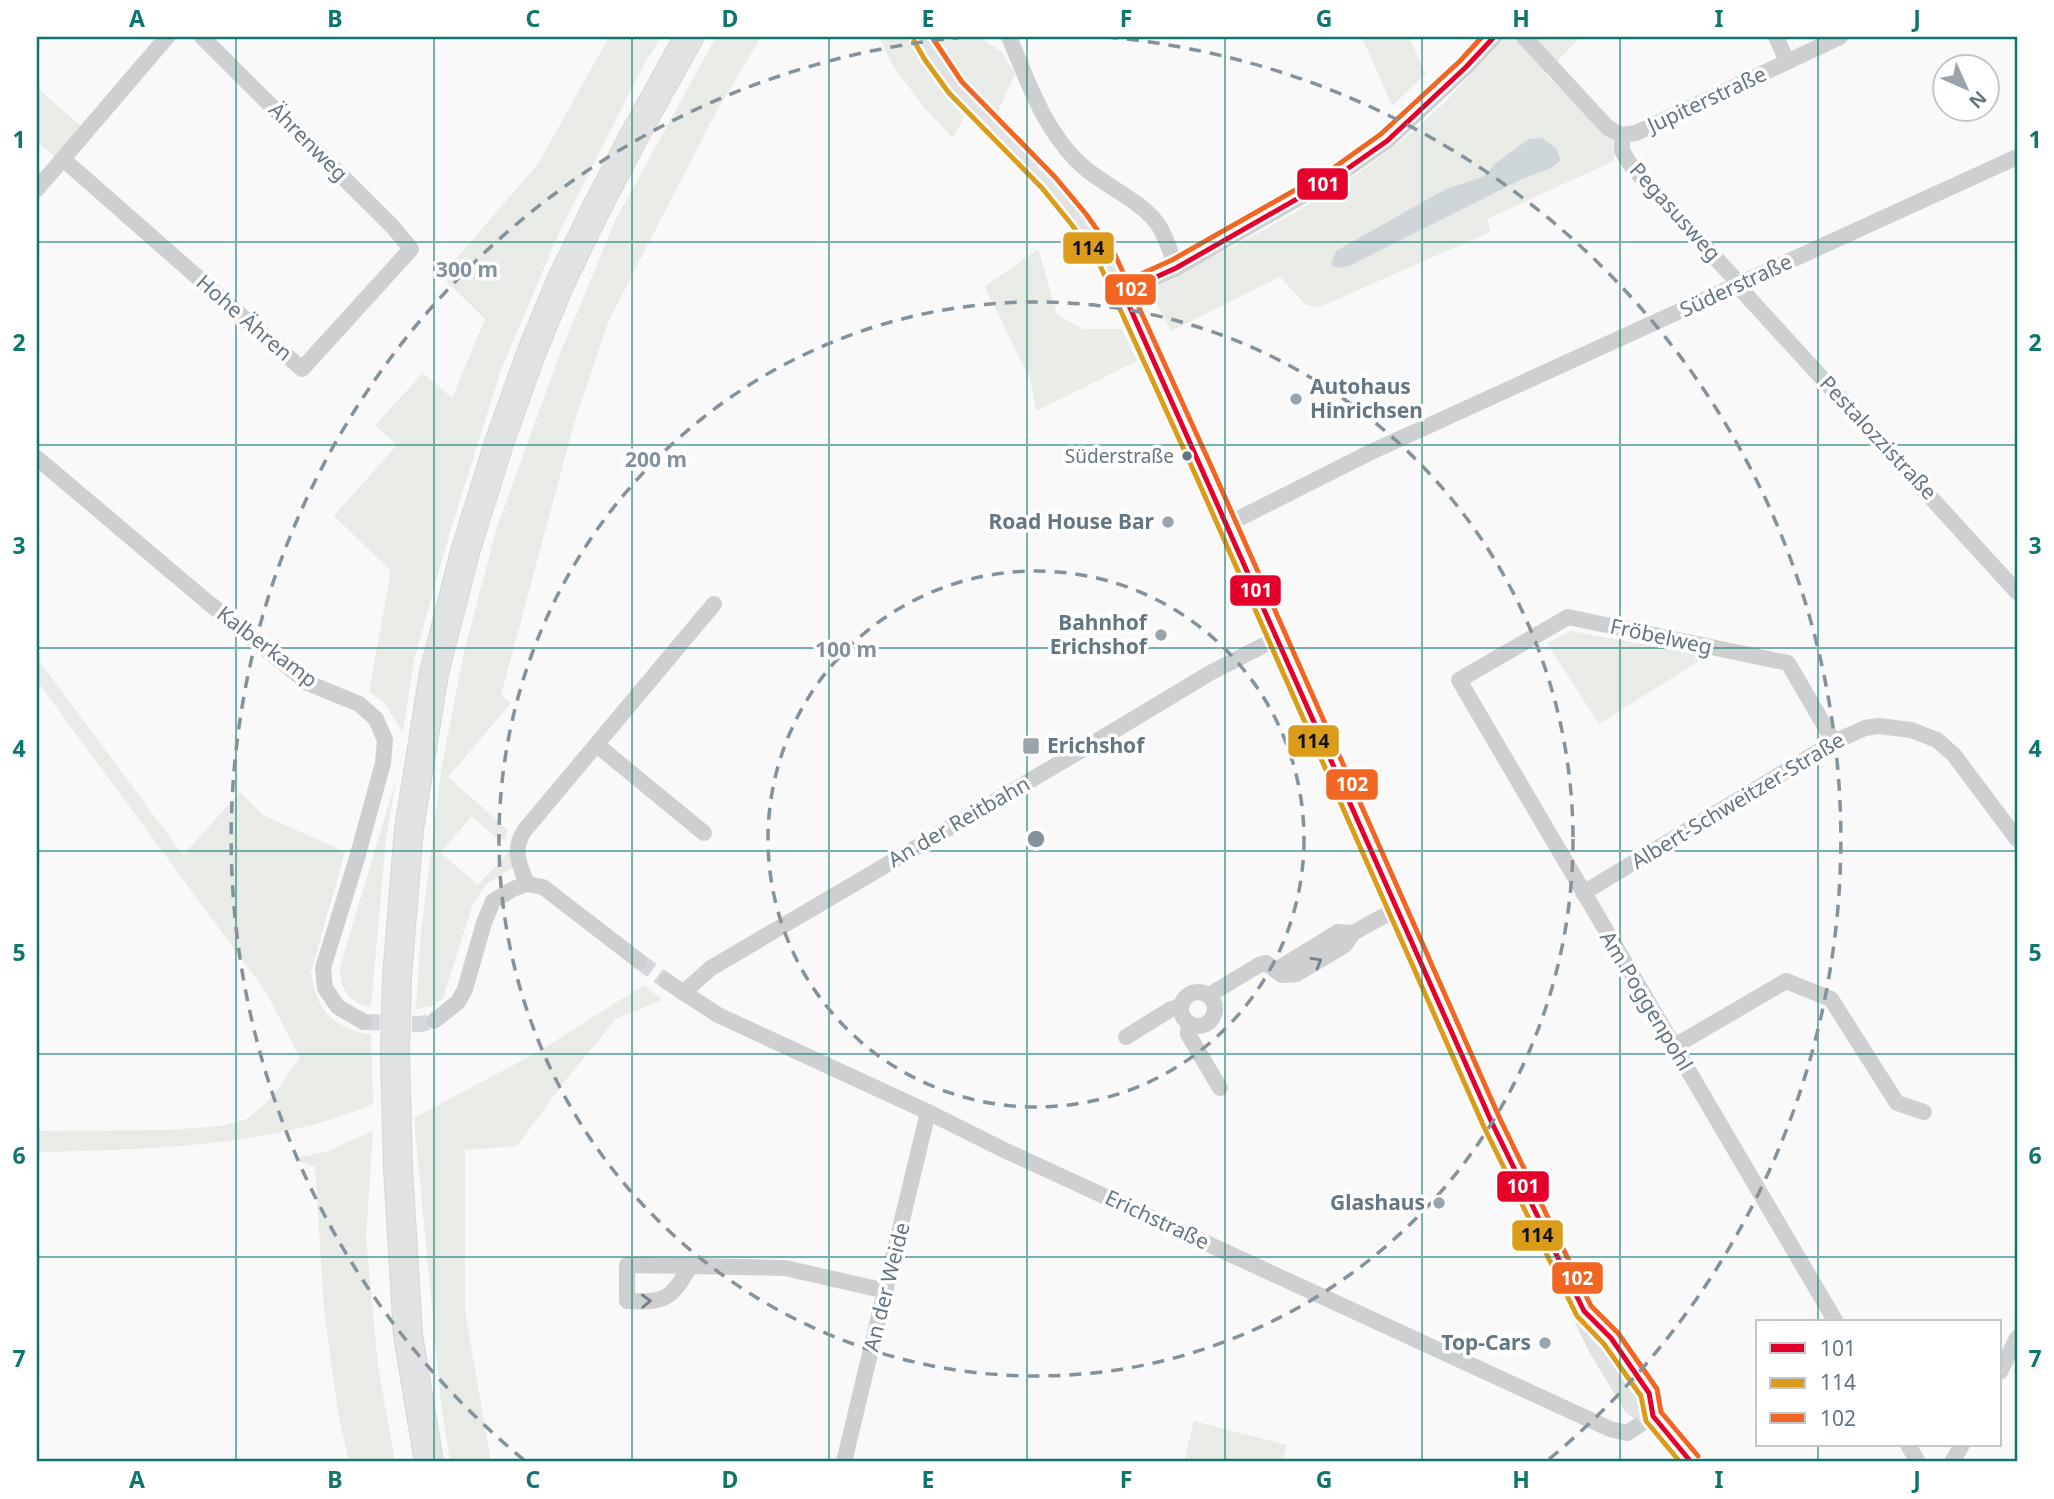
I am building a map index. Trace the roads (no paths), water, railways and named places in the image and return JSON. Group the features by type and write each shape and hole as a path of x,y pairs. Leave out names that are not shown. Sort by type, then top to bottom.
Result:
{"highway":[{"path":"429,1462 408,1335 398,1168 396,1053 397,977 409,829 434,673 468,540 532,351 561,281 595,211 690,37"}],"street":[{"path":"37,189 167,37"},
{"name":"Ährenweg","path":"202,37 393,227 411,249"},
{"path":"922,37 944,73 1051,186 1079,219 1107,259 1228,524 1492,1123 1584,1311 1611,1338 1649,1393 1653,1416 1691,1462"},
{"path":"1009,37 1039,107 1057,137 1076,161 1144,210 1159,225 1176,268"},
{"path":"1123,292 1176,268 1313,190 1379,146 1466,68 1494,37"},
{"name":"Jupiterstraße","path":"1524,37 1608,128 1622,135 1636,133 1840,37"},
{"path":"1776,37 1787,61"},
{"name":"Pegasusweg","path":"1622,135 1622,151 1632,167 1733,277 1737,285"},
{"name":"Süderstraße","path":"1228,524 1371,452 2017,157"},
{"name":"Hohe Ähren","path":"64,159 302,369 411,249"},
{"name":"Pestalozzistraße","path":"1737,285 2017,592"},
{"name":"Kalberkamp","path":"37,458 308,683 359,704 376,719 385,740 383,763 323,968 325,988 338,1007 365,1022"},
{"path":"527,884 520,865 517,844 524,831 714,604"},
{"name":"Fröbelweg","path":"1459,680 1568,617 1788,663 1834,742"},
{"name":"An der Reitbahn","path":"683,993 711,968 1210,673 1278,638"},
{"name":"Am Poggenpohl","path":"1459,680 1835,1320"},
{"name":"Albert-Schweitzer-Straße","path":"1583,894 1834,742 1865,728 1880,726 1911,730 1937,740 1959,761 2017,839"},
{"path":"597,744 704,833"},
{"path":"434,1021 458,1002 465,989 493,901 527,884 543,887 639,961"},
{"path":"1209,995 1259,965 1266,963 1276,970 1338,932 1353,933 1398,908"},
{"name":"Erichstraße","path":"666,981 718,1015 1610,1429 1627,1433 1653,1416"},
{"path":"1673,1047 1786,981 1831,999 1897,1103 1924,1112"},
{"path":"1200,991 1209,995 1214,1002 1212,1018 1206,1024 1189,1024 1183,1018 1181,1006 1184,998 1191,992 1200,991"},
{"path":"1126,1037 1171,1009 1181,1006"},
{"path":"1189,1024 1188,1034 1220,1088"},
{"name":"An der Weide","path":"844,1462 929,1112"},
{"path":"690,1266 678,1290 654,1302 627,1301 627,1265 690,1266 785,1268 886,1292"},
{"path":"2002,1367 2017,1338"},
{"path":"1909,1446 1918,1462"},
{"path":"1952,1462 1961,1446"}],"tunnel":[{"path":"639,961 666,981"},
{"path":"364,1022 420,1024 434,1021"}],"place":[{"name":"Autohaus Hinrichsen","path":"1296,399"},
{"name":"Süderstraße","path":"1187,456"},
{"name":"Road House Bar","path":"1168,522"},
{"name":"Bahnhof Erichshof","path":"1161,635"},
{"name":"Erichshof","path":"1031,746"},
{"name":"Glashaus","path":"1439,1203"},
{"name":"Top-Cars","path":"1545,1343"}]}
